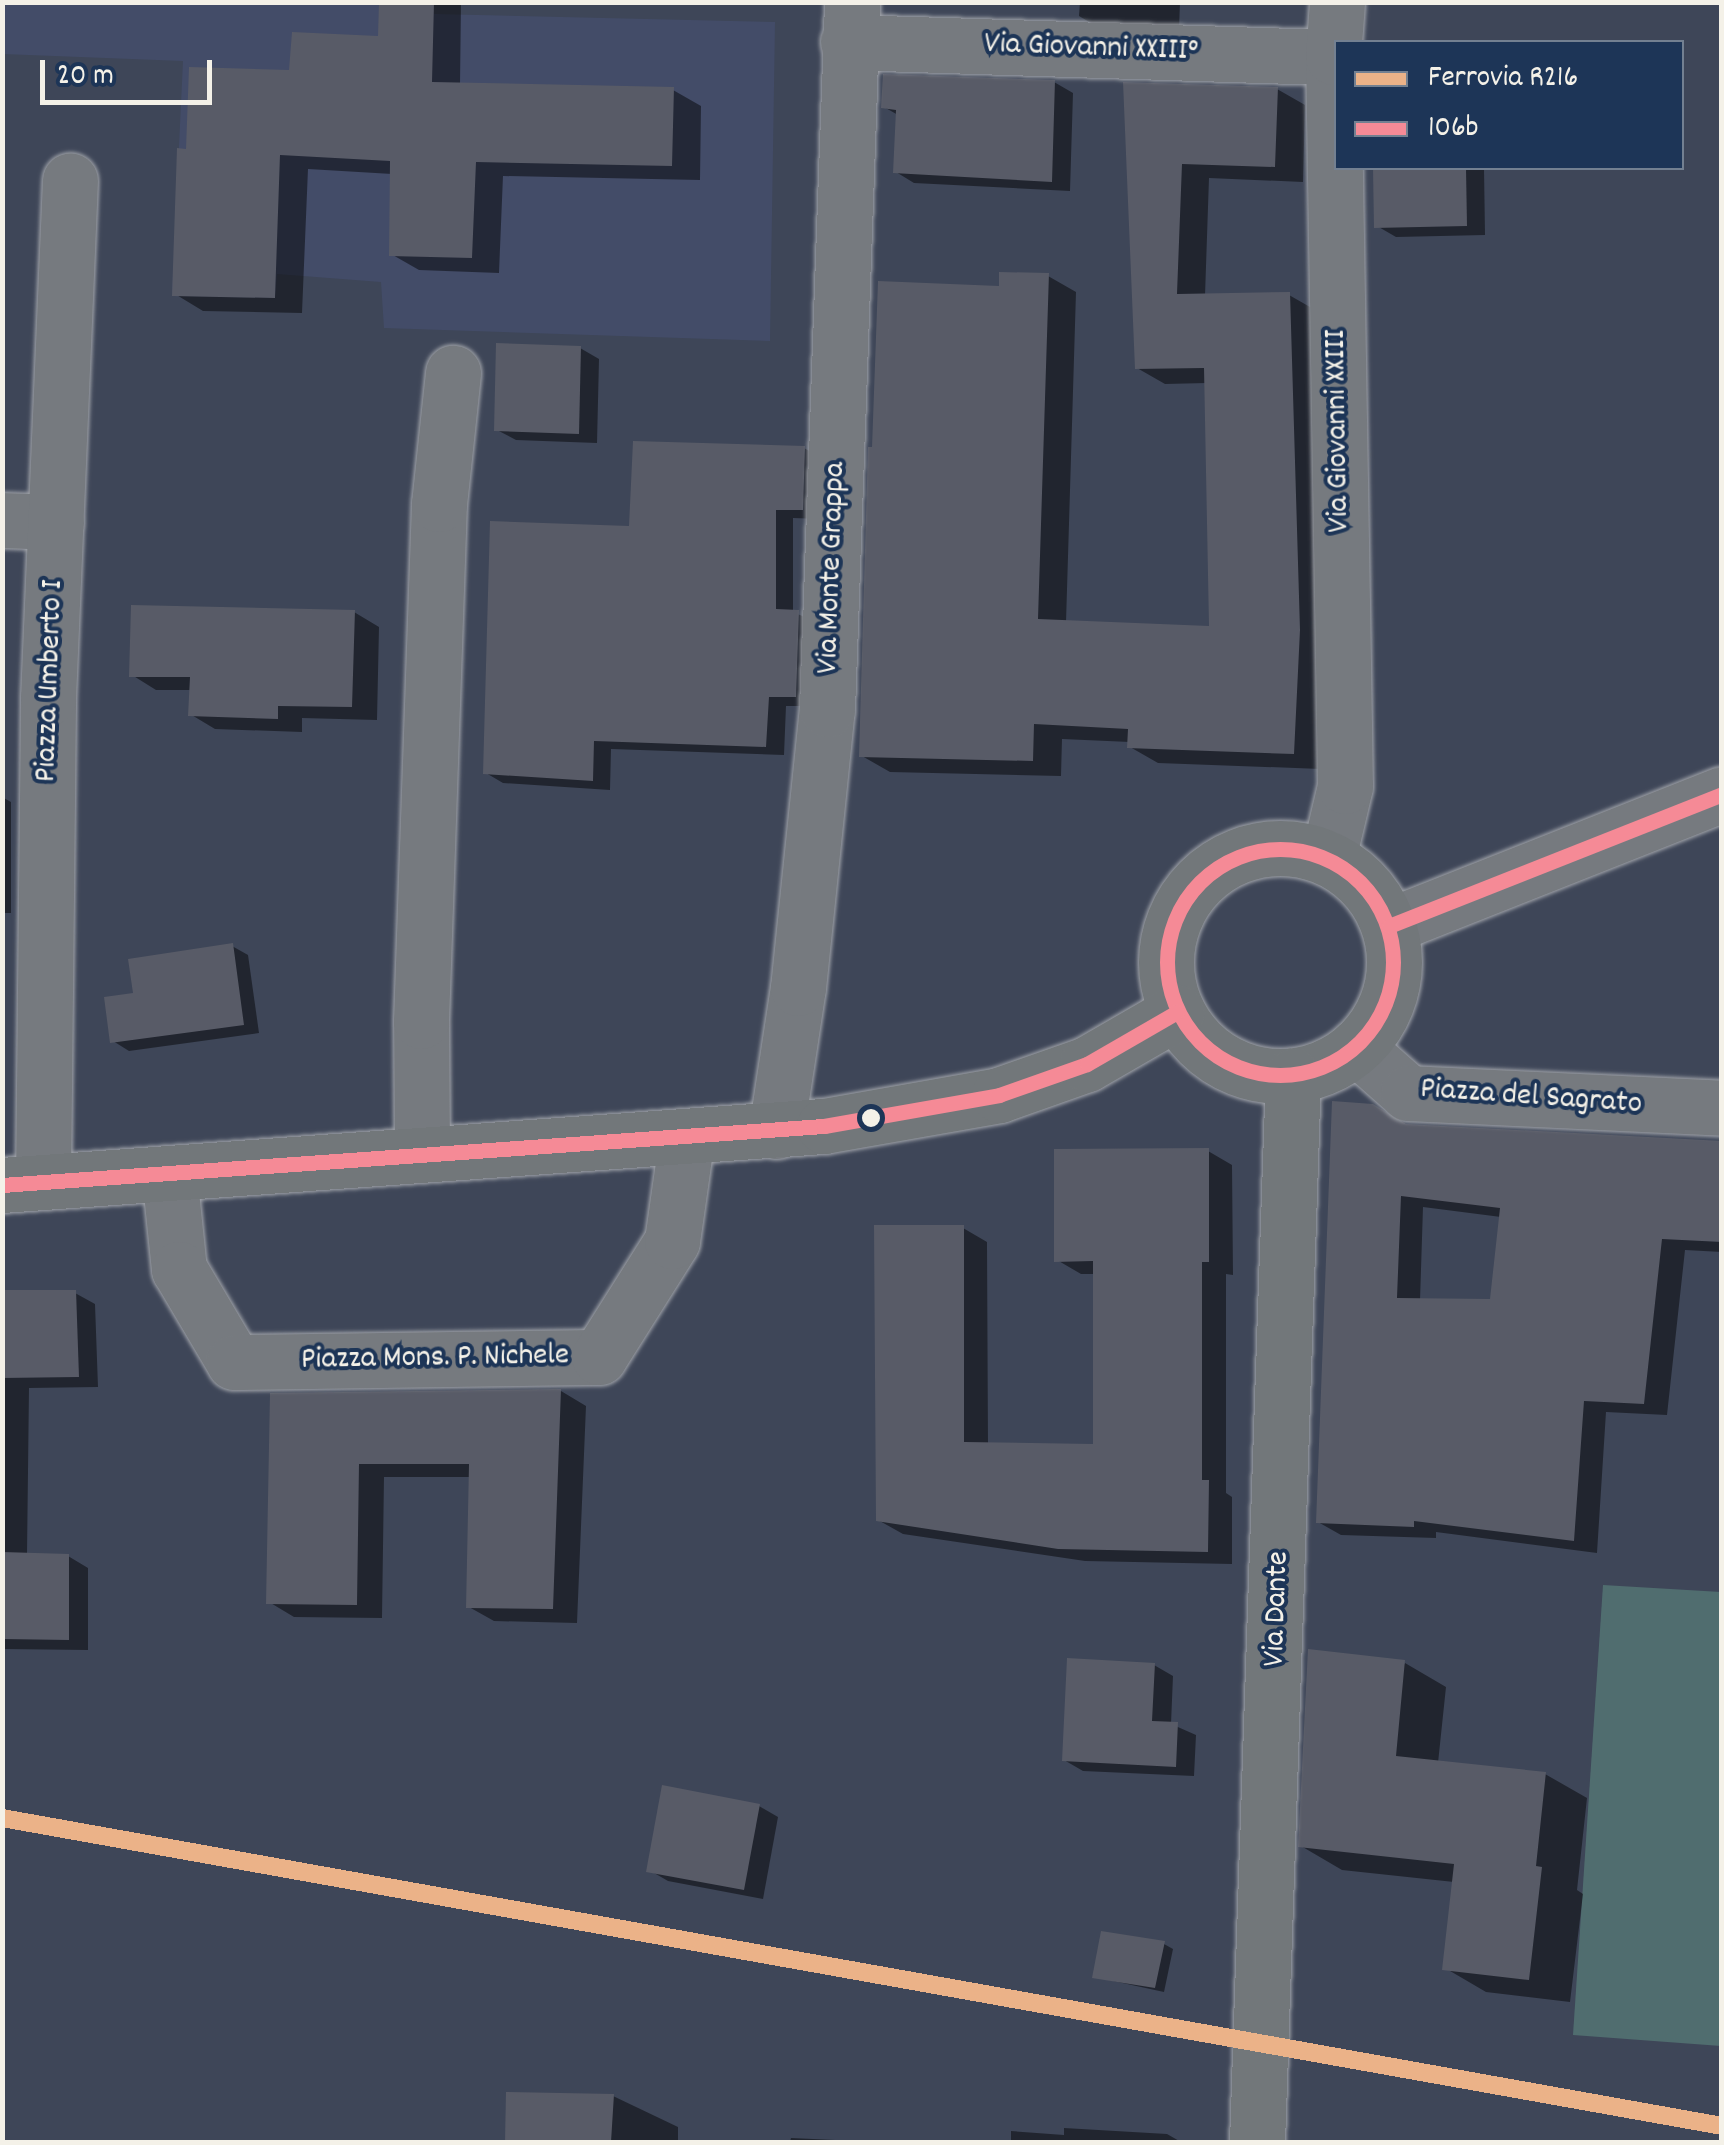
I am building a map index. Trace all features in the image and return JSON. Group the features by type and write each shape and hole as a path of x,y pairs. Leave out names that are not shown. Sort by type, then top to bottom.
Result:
{"main road":[{"path":"1294,848 1328,858 1354,875 1375,898 1389,926 1394,959 1391,992 1378,1022 1356,1047 1327,1066 1293,1076 1258,1074 1225,1062 1198,1040 1177,1012 1167,978 1167,943 1178,910 1198,882 1226,860 1259,850 1294,848"},
{"path":"23,1183 422,1152 776,1131 999,1095 1086,1064 1177,1012"},
{"name":"Via Dante","path":"1257,2142 1293,1076"}],"street":[{"name":"Via Giovanni XXIII","path":"1334,40 1337,2"},
{"name":"Via Giovanni XXIII°","path":"850,22 1333,57"},
{"name":"Via Monte Grappa","path":"776,1131 798,988 827,708 850,22"},
{"name":"Via Giovanni XXIII","path":"1334,43 1334,118"},
{"name":"Via Giovanni XXIII","path":"1328,858 1345,786 1335,170"},
{"name":"Piazza Umberto I","path":"23,1183 70,180"},
{"path":"422,1152 422,1021 439,504 453,373"},
{"path":"2,520 56,522"},
{"path":"1389,926 1722,794"},
{"name":"Piazza del Sagrato","path":"1356,1047 1408,1093 1722,1108"},
{"name":"Piazza Mons. P. Nichele","path":"169,1173 178,1269 234,1362 599,1356 672,1241 686,1136"}],"shaded area":[{"path":"3,2 434,2 434,14 775,22 770,341 384,328 381,282 277,274 275,298 172,296 183,61 3,54"}],"green space":[{"path":"1603,1585 1721,1592 1721,2046 1573,2035"}],"building":[{"path":"379,2 434,2 432,82 674,87 672,166 476,162 472,258 389,256 390,161 280,155 275,298 172,296 177,148 186,149 189,67 289,70 292,32 378,36"},
{"path":"883,74 1055,80 1052,182 893,173 896,110 881,108"},
{"path":"1123,82 1278,87 1275,167 1182,164 1177,294 1290,292 1300,630 1294,754 1127,748 1128,729 1034,724 1033,761 859,757 868,447 872,447 878,281 999,286 999,272 1049,273 1038,619 1209,626 1204,368 1135,369"},
{"path":"1373,170 1466,170 1467,226 1374,228"},
{"path":"496,343 581,346 579,434 494,431"},
{"path":"633,441 805,446 803,510 776,510 776,609 799,610 796,697 769,697 766,747 594,741 593,781 483,774 490,521 629,526"},
{"path":"131,605 355,610 352,707 278,706 278,719 188,716 190,677 129,677"},
{"path":"233,943 244,1025 110,1043 104,997 133,993 128,959"},
{"path":"1332,1101 1373,1104 1406,1124 1722,1141 1722,1242 1662,1239 1644,1404 1584,1401 1574,1541 1414,1521 1414,1527 1316,1523","holes":["1401,1196 1500,1208 1490,1299 1397,1298"]},
{"path":"1209,1148 1209,1262 1202,1262 1202,1480 1209,1480 1208,1552 1058,1549 876,1521 874,1225 964,1225 964,1442 1093,1444 1093,1261 1054,1262 1054,1149"},
{"path":"2,1290 76,1290 79,1377 2,1378"},
{"path":"561,1389 553,1609 466,1608 469,1464 359,1464 357,1605 266,1604 270,1393"},
{"path":"2,1552 69,1554 69,1640 2,1639"},
{"path":"1308,1649 1405,1660 1396,1756 1546,1772 1536,1866 1542,1867 1529,1980 1442,1970 1454,1864 1298,1847"},
{"path":"1067,1658 1155,1663 1152,1721 1178,1722 1176,1767 1062,1761"},
{"path":"662,1785 760,1804 744,1890 646,1872"},
{"path":"1101,1931 1165,1941 1155,1988 1092,1978"},
{"path":"506,2092 614,2094 611,2142 505,2142"}],"rail line":[{"name":"R216","path":"2,1818 1722,2126"}],"transit line":[{"name":"106b","path":"1389,926 1722,794"},
{"name":"106b","path":"1280,849 1323,857 1360,882 1385,919 1393,962 1385,1005 1360,1042 1323,1067 1280,1075 1237,1067 1200,1042 1175,1005 1167,962 1175,919 1200,882 1237,857 1280,849"},
{"name":"106b","path":"2,1185 824,1126 999,1095 1087,1064 1177,1012"}]}
